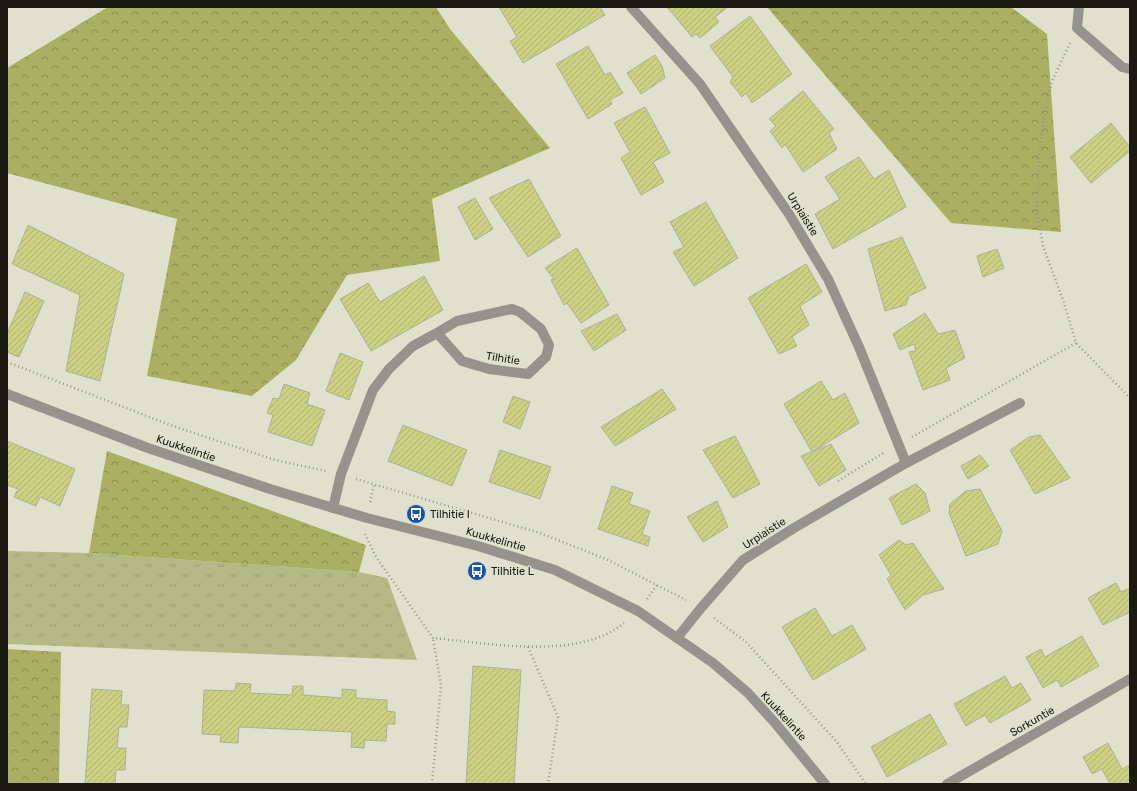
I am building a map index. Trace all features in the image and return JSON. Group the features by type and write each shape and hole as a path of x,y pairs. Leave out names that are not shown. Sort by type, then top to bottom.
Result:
{"street":[{"name":"Urpiaistie","path":"631,7 700,84 789,214 828,279 859,346 906,463"},
{"path":"1079,7 1077,28 1122,67 1130,70"},
{"name":"Tilhitie","path":"332,508 341,474 373,390 389,369 413,346 437,334 457,321 512,309 520,312 541,329 549,345 546,357 528,374 488,369 462,361 437,334"},
{"name":"Kuukkelintie","path":"7,394 148,448 270,489 366,518 478,546 555,570 638,610 713,663 748,693 776,724 825,784"},
{"name":"Urpiaistie","path":"678,638 701,608 744,560 794,528 906,463 1020,403"},
{"name":"Sorkuntie","path":"947,784 1130,679"}],"path":[{"path":"1077,28 1052,82 1044,117 1039,158 1037,212 1043,246 1063,300 1076,343 1130,398"},
{"path":"374,485 364,530 376,557 433,638 441,685 432,784"},
{"path":"433,638 536,648 578,644 615,630 638,610 657,585"},
{"path":"528,647 558,717 548,784"}],"green space":[{"path":"108,7 436,7 450,29 550,148 432,199 440,261 347,275 296,360 252,396 147,376 177,219 7,173 7,68"},
{"path":"767,7 1011,7 1047,34 1061,232 951,223"},
{"path":"107,451 366,545 359,572 89,553"},
{"path":"7,551 89,553 359,572 387,578 417,660 7,644"},
{"path":"7,649 61,652 59,784 7,784"}],"building":[{"path":"499,7 600,7 605,15 523,63 510,41 517,37"},
{"path":"667,7 728,7 715,17 719,22 700,38 696,34 692,37"},
{"path":"750,16 792,74 752,103 746,93 742,97 730,82 733,77 710,46"},
{"path":"588,46 605,75 610,72 623,93 610,100 612,104 588,119 556,64"},
{"path":"655,55 662,66 665,78 641,94 627,73"},
{"path":"803,91 834,129 829,133 837,149 803,172 785,144 782,148 770,131 776,126 769,119"},
{"path":"645,107 670,153 653,162 664,182 641,195 621,158 630,152 614,123"},
{"path":"1111,123 1130,147 1130,151 1091,183 1070,157"},
{"path":"859,157 874,179 889,170 906,207 833,249 815,214 840,199 825,177"},
{"path":"529,179 561,236 528,257 489,198"},
{"path":"475,198 493,229 475,240 458,207"},
{"path":"706,202 738,258 694,286 673,252 684,247 670,222"},
{"path":"28,225 124,274 100,381 66,371 80,295 12,264"},
{"path":"902,237 926,288 909,296 906,305 885,311 868,249"},
{"path":"577,248 609,305 581,323 567,303 564,305 551,280 554,279 545,268"},
{"path":"997,249 1004,268 983,277 977,256"},
{"path":"806,264 822,292 800,306 809,325 792,337 797,346 779,354 748,298"},
{"path":"424,276 443,310 371,351 340,299 368,283 380,302"},
{"path":"25,292 44,301 19,357 7,352 7,334"},
{"path":"925,313 938,334 955,330 965,358 946,368 950,380 923,390 909,352 916,351 914,344 900,350 893,334"},
{"path":"617,314 626,330 594,351 581,331"},
{"path":"340,353 363,362 349,400 326,391"},
{"path":"821,381 833,400 845,393 859,423 812,452 784,404"},
{"path":"284,384 310,393 307,404 325,410 312,446 268,432 273,415 267,413 273,398 279,399"},
{"path":"662,389 676,409 615,446 601,427"},
{"path":"513,396 530,402 520,429 503,422"},
{"path":"403,425 467,450 452,486 388,461"},
{"path":"1040,435 1070,478 1035,494 1010,450 1029,437"},
{"path":"735,436 760,484 733,498 703,450"},
{"path":"7,441 75,469 60,506 40,497 36,506 14,497 18,489 7,485"},
{"path":"831,444 846,470 819,486 801,456"},
{"path":"500,450 551,467 540,499 489,482"},
{"path":"980,455 989,466 968,479 961,466"},
{"path":"916,484 925,493 930,511 902,525 889,498"},
{"path":"612,486 633,493 629,504 650,511 642,534 650,537 648,546 598,529"},
{"path":"980,489 1002,531 998,544 966,556 949,513 950,504 966,491"},
{"path":"717,501 728,527 703,542 687,517"},
{"path":"899,540 906,545 913,543 944,589 923,595 905,610 887,579 891,575 879,555"},
{"path":"1116,583 1121,592 1130,588 1130,612 1103,625 1088,598"},
{"path":"815,608 832,636 852,625 866,649 813,680 782,627"},
{"path":"1082,636 1099,666 1061,687 1057,680 1043,688 1026,657 1041,649 1045,657"},
{"path":"473,666 521,670 514,784 466,784"},
{"path":"1005,676 1012,688 1021,683 1031,700 990,723 985,715 966,726 954,704"},
{"path":"236,683 251,684 250,693 292,695 293,686 303,686 303,695 342,698 342,689 356,690 356,698 387,700 387,711 395,712 395,724 387,724 386,741 365,740 364,748 351,747 352,732 239,727 238,743 220,742 221,735 202,734 204,690 235,691"},
{"path":"92,689 122,691 121,705 129,705 127,727 119,727 117,748 126,748 125,770 116,770 115,784 85,784"},
{"path":"930,714 947,744 887,777 871,747"},
{"path":"1108,743 1122,769 1130,765 1130,784 1110,784 1102,769 1092,774 1083,757"}],"place":[{"name":"Tilhitie I","path":"416,514"},
{"name":"Tilhitie L","path":"477,571"}]}
